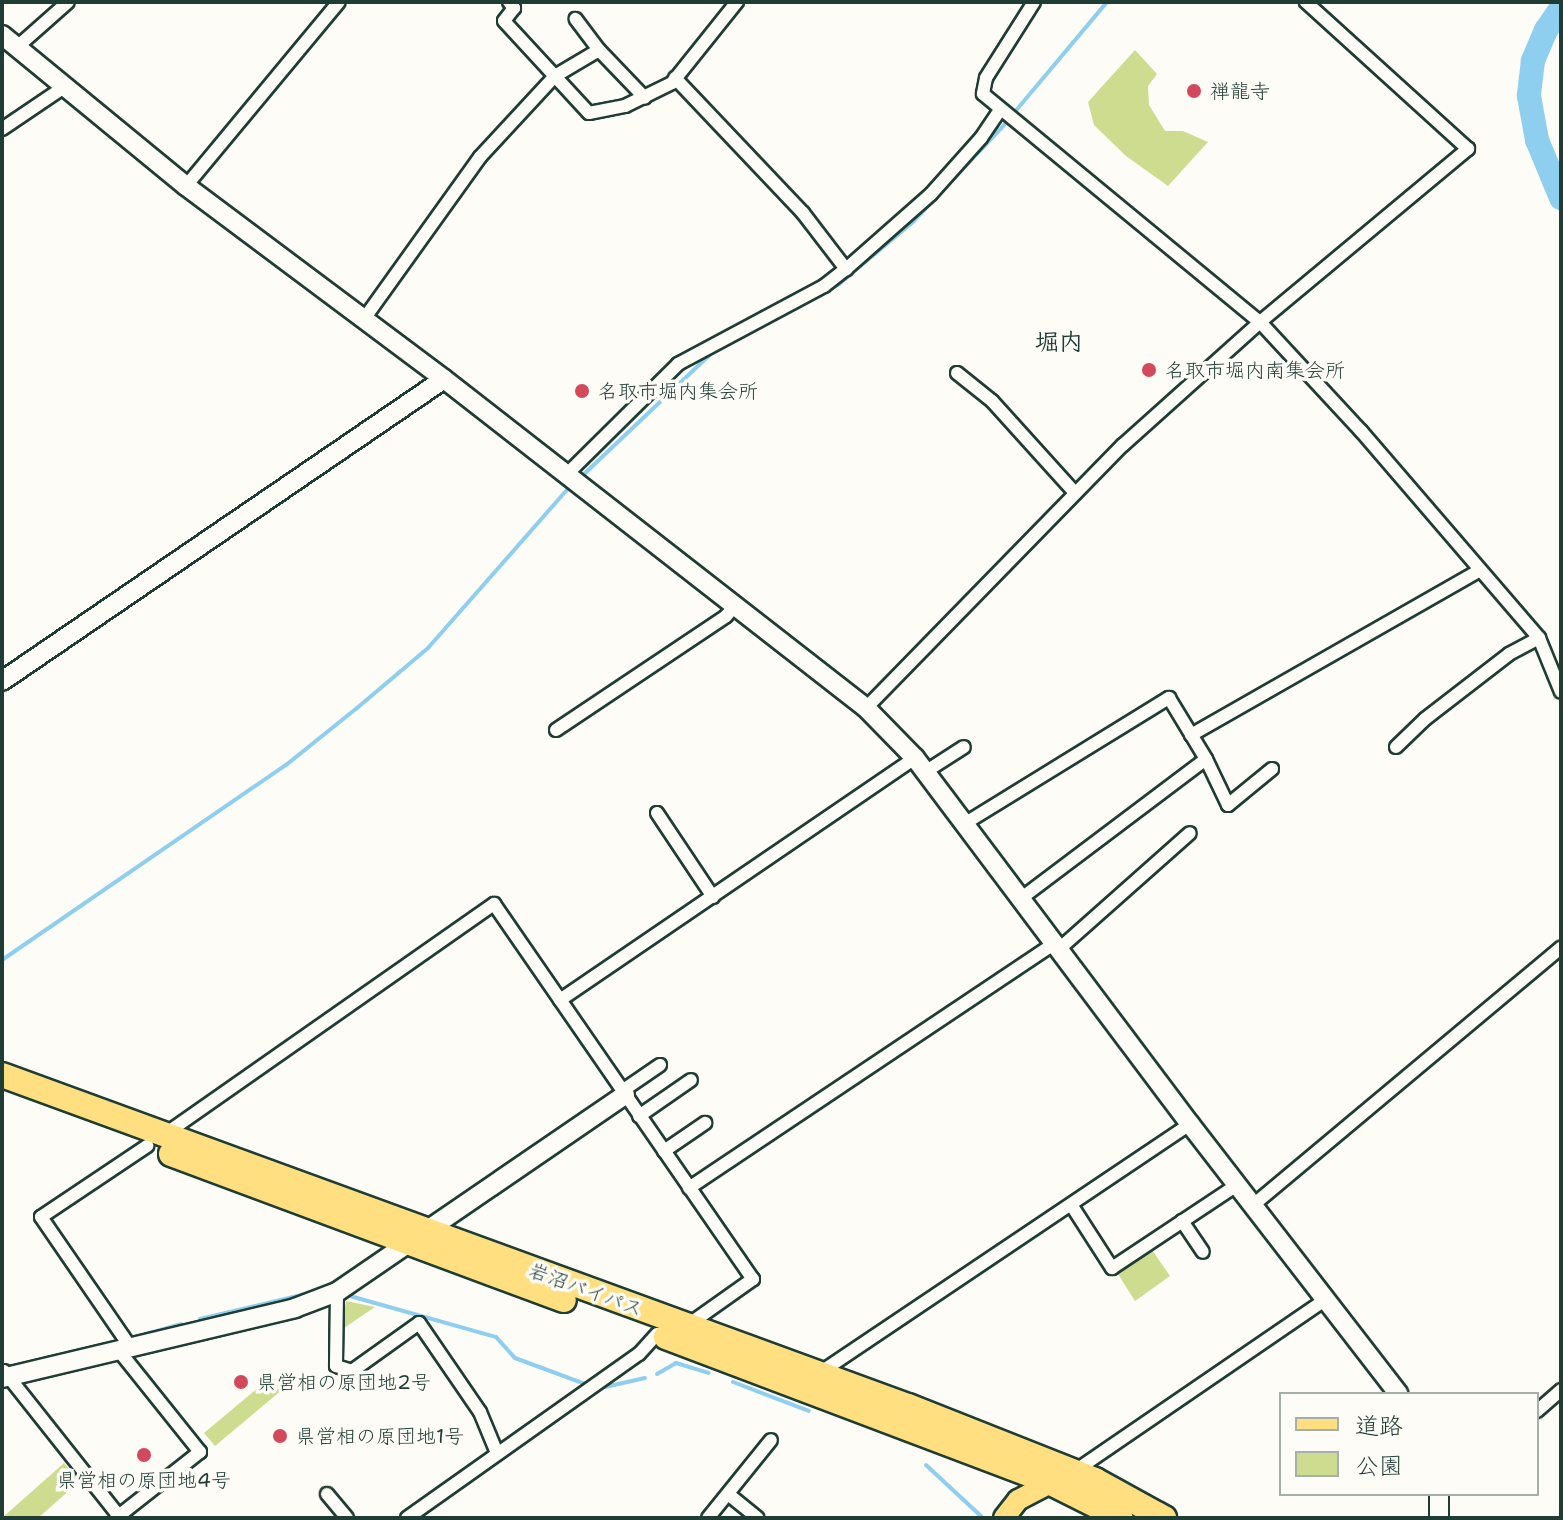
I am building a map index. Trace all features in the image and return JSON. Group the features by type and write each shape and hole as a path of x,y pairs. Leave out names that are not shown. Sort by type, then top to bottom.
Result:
{"highway":[{"name":"岩沼バイパス","path":"2,1075 409,1244 1049,1482 1121,1518"},
{"name":"岩沼バイパス","path":"2,1092 432,1230 1074,1472 1164,1518"}],"main road":[{"path":"1004,1518 1018,1500 1074,1472"}],"street":[{"path":"68,2 9,42 186,186 444,379 866,708 920,765 1252,1206 1397,1392"},
{"path":"186,186 339,2"},
{"path":"509,2 514,8 504,21 589,113 625,106 645,98 675,78 737,2"},
{"path":"866,708 1123,445 1260,322 1468,149 1306,2"},
{"path":"1030,4 986,78 983,94 1260,322 1361,431 1539,638 1561,692"},
{"path":"576,19 599,50 645,98"},
{"path":"364,319 480,157 555,76 599,50"},
{"path":"675,78 803,213 846,269"},
{"path":"2,129 64,87"},
{"path":"570,480 678,364 824,286 931,194 1006,115"},
{"path":"957,373 992,401 1075,493"},
{"path":"2,681 444,379"},
{"path":"1191,735 1479,571"},
{"path":"556,730 726,616 734,607"},
{"path":"1396,747 1425,719 1509,654 1539,638"},
{"path":"964,824 1169,698 1206,759 1228,805 1272,769"},
{"path":"560,1000 713,897 920,765 964,747"},
{"path":"1020,899 1206,759"},
{"path":"657,813 713,897"},
{"path":"689,1188 1056,947 1190,833"},
{"path":"660,1065 624,1093 432,1230 337,1292 295,1308 125,1350 4,1375 117,1517 200,1452 125,1350 41,1217 494,904 624,1093 639,1116 753,1279 685,1327"},
{"path":"1252,1206 1561,948"},
{"path":"639,1116 691,1080"},
{"path":"664,1151 705,1123"},
{"path":"818,1374 1190,1124"},
{"path":"1072,1206 1112,1268 1237,1185"},
{"path":"1182,1221 1203,1252"},
{"path":"337,1292 336,1366 352,1371 419,1323 480,1412 497,1453"},
{"path":"1074,1472 1326,1299"},
{"path":"413,1514 639,1354 657,1334"},
{"path":"1539,1409 1561,1390"},
{"path":"708,1518 771,1440"},
{"path":"327,1494 347,1518"},
{"path":"728,1494 758,1518"},
{"path":"1439,1496 1439,1518"},
{"path":"413,1514 430,1518"}],"green space":[{"path":"1135,50 1157,74 1148,86 1149,105 1165,131 1183,131 1208,142 1168,186 1126,156 1094,125 1088,102"},
{"path":"1150,1247 1170,1276 1135,1301 1116,1271"},
{"path":"346,1301 375,1307 341,1330"},
{"path":"272,1376 283,1389 215,1446 204,1433"},
{"path":"64,1463 80,1481 38,1518 2,1518"}],"waterway":[{"path":"740,338 839,284 913,222 1003,126 1107,2"},
{"path":"1561,8 1546,30 1533,61 1529,96 1537,140 1561,198"},
{"path":"581,477 714,351"},
{"path":"2,960 286,765 357,708 428,648 571,485"},
{"path":"200,1319 310,1293"},
{"path":"350,1296 496,1337 515,1358 588,1385"},
{"path":"146,1334 181,1324"},
{"path":"657,1374 676,1363 709,1373"},
{"path":"605,1387 645,1378"},
{"path":"733,1382 809,1411"},
{"path":"926,1465 982,1517"}],"place":[{"name":"禅龍寺","path":"1194,91"},
{"name":"名取市堀内南集会所","path":"1149,370"},
{"name":"名取市堀内集会所","path":"582,391"},
{"name":"県営相の原団地2号","path":"241,1382"},
{"name":"県営相の原団地1号","path":"280,1436"},
{"name":"県営相の原団地4号","path":"144,1455"}],"district":[{"name":"堀内","path":"1059,343"}]}
